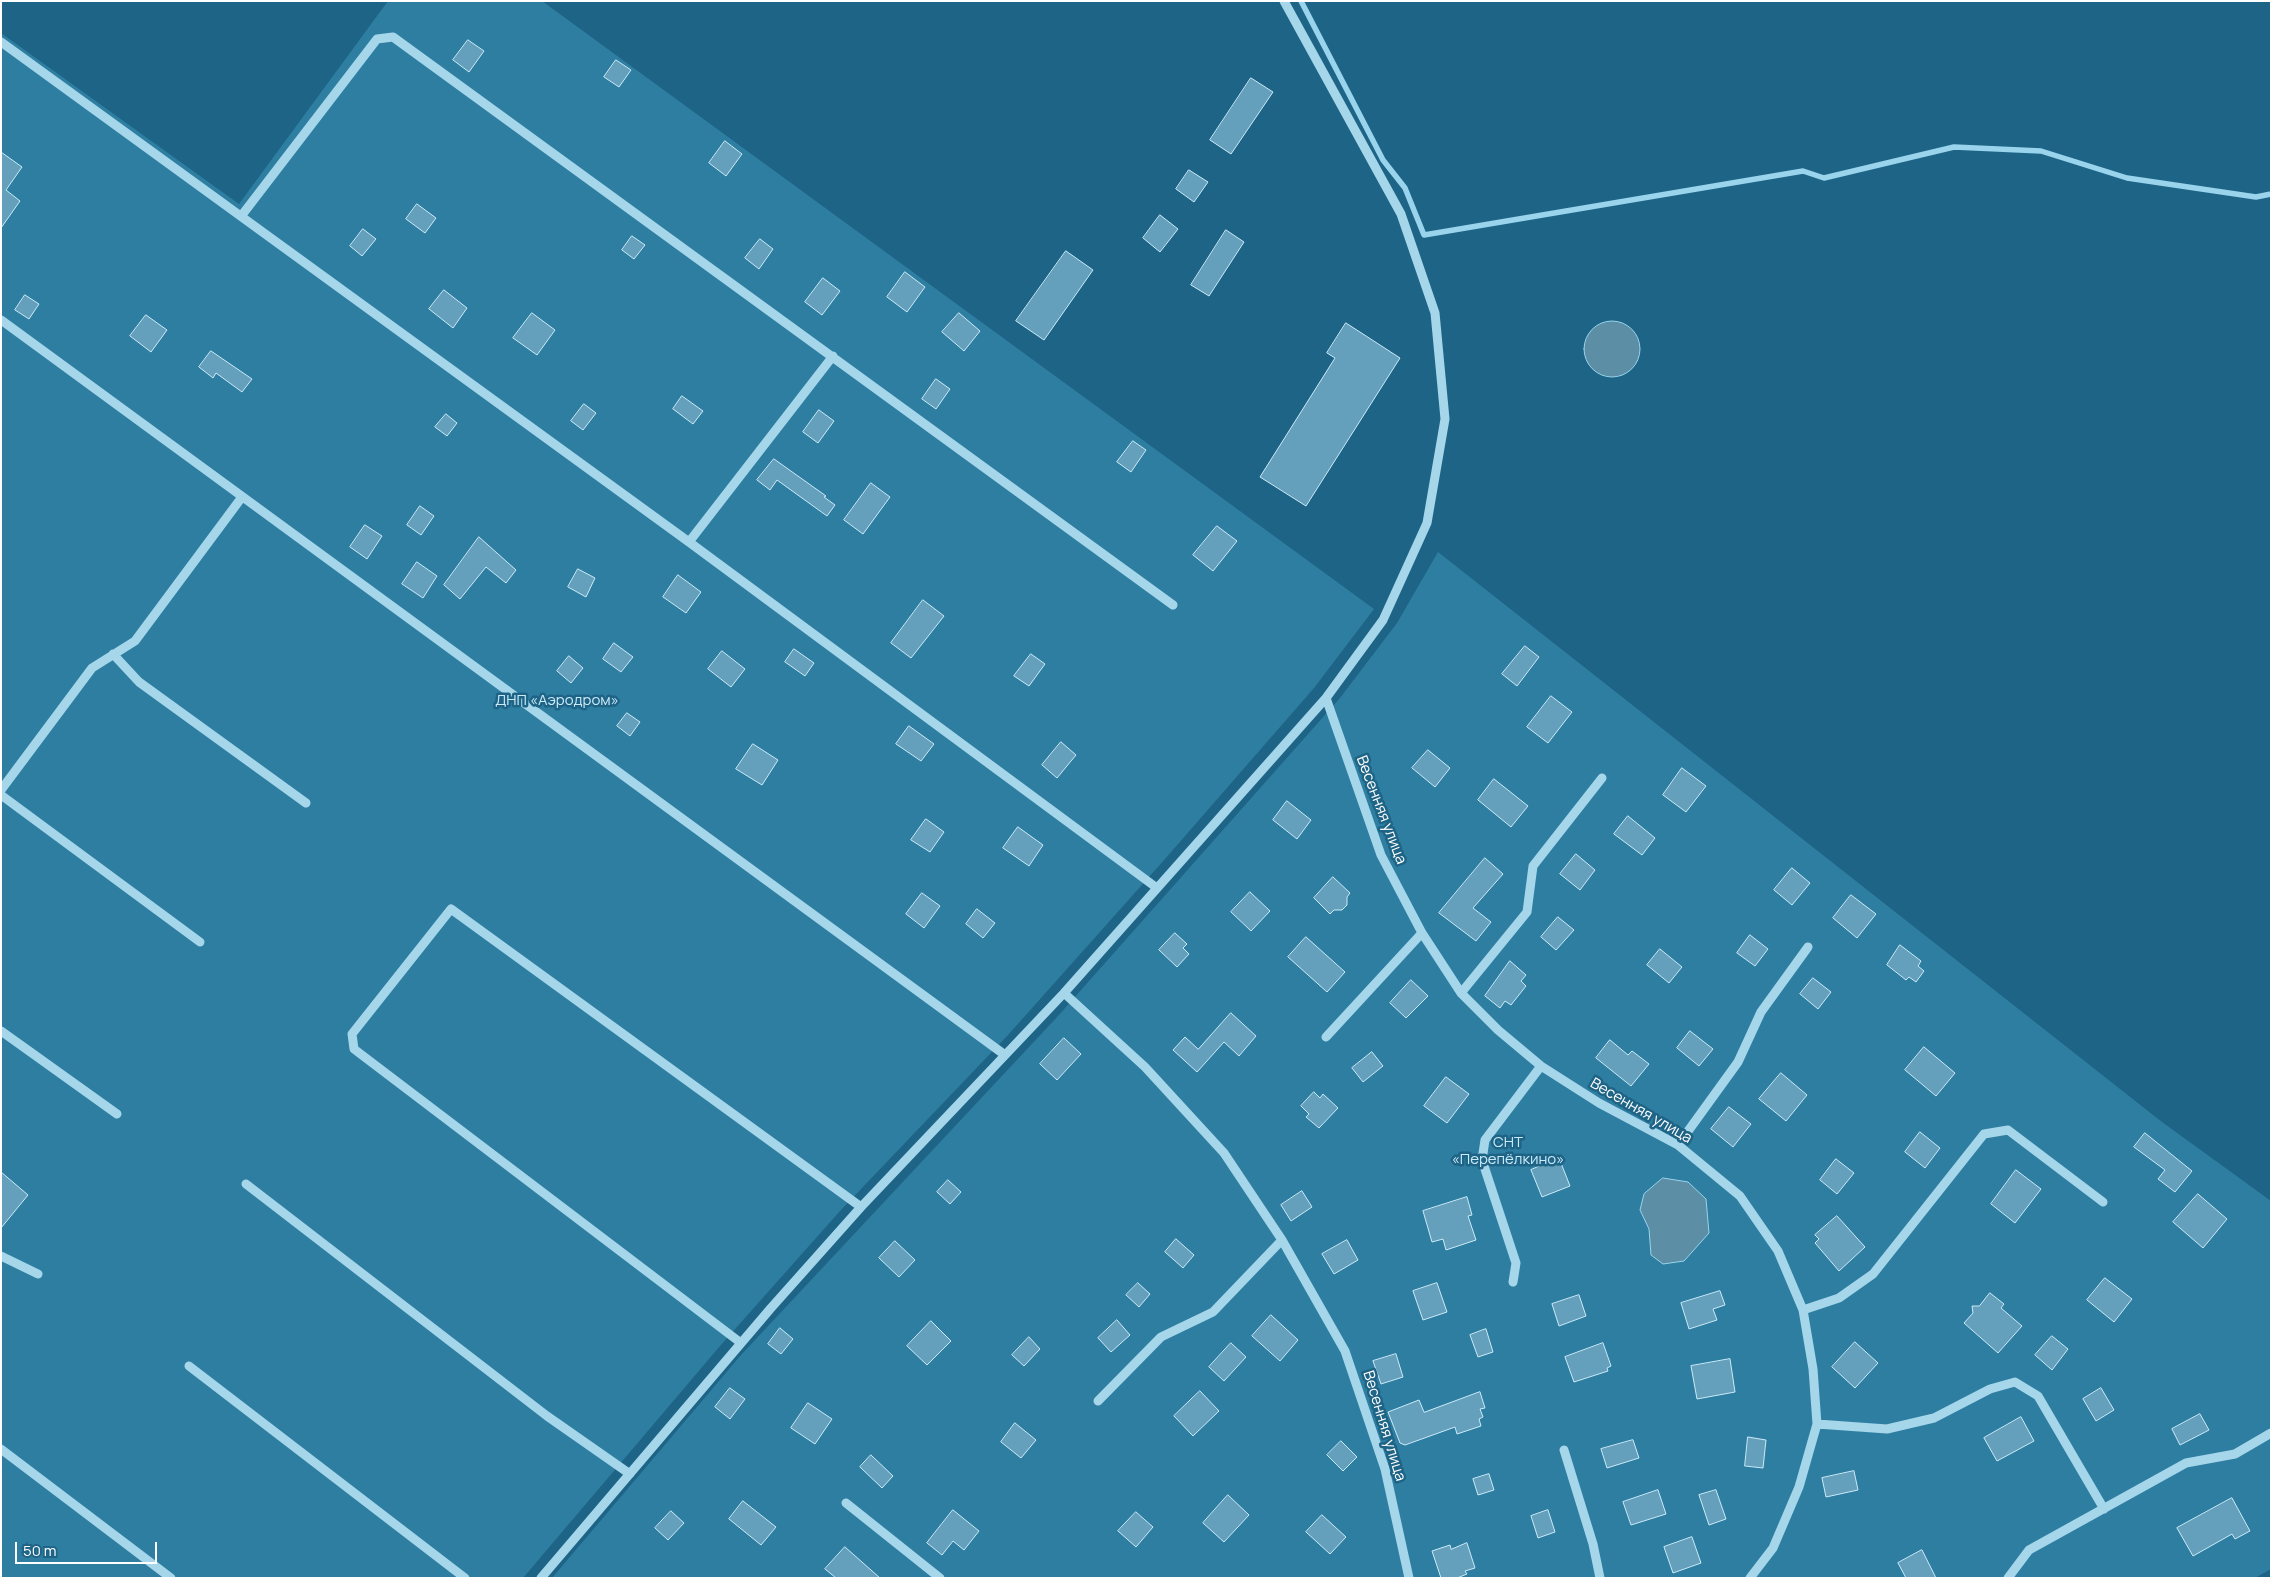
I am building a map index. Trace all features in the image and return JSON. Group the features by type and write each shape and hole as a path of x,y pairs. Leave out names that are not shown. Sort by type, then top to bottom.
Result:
{"street":[{"path":"541,1578 741,1343 861,1207 1064,993 1326,698 1383,620 1427,524 1445,419 1435,313 1401,214 1284,1"},
{"path":"242,215 377,38 393,37 1173,605"},
{"path":"1,42 242,215 689,542 1157,888"},
{"path":"1,320 1005,1055"},
{"path":"689,542 832,356"},
{"path":"1,790 92,668 135,641 242,497"},
{"path":"113,654 139,682 306,803"},
{"name":"Весенняя улица","path":"1326,698 1381,855 1422,933 1461,992 1498,1030 1541,1066 1599,1103 1678,1145 1740,1196 1778,1251 1803,1310 1813,1369 1817,1424 1799,1487 1773,1548 1750,1578"},
{"path":"1461,992 1527,912 1533,866 1602,778"},
{"path":"1,795 200,942"},
{"path":"741,1343 354,1048 352,1034 451,909 861,1207"},
{"path":"1326,1037 1422,933"},
{"path":"1678,1145 1738,1062 1761,1012 1808,948"},
{"name":"Весенняя улица","path":"1064,993 1145,1066 1224,1154 1282,1240 1345,1351 1384,1469 1409,1578"},
{"path":"1,1031 117,1114"},
{"path":"1513,1282 1516,1263 1482,1160 1485,1140 1541,1066"},
{"path":"1803,1310 1839,1298 1873,1274 1984,1134 2008,1130 2103,1202"},
{"path":"246,1184 547,1416 630,1474"},
{"path":"1098,1401 1161,1337 1213,1312 1282,1240"},
{"path":"1,1256 38,1274"},
{"path":"189,1366 465,1578"},
{"path":"1817,1424 1887,1429 1934,1418 1990,1389 2015,1382 2038,1396 2104,1509"},
{"path":"2008,1578 2029,1550 2186,1463 2235,1454 2271,1433"},
{"path":"1,1449 171,1578"},
{"path":"1564,1450 1594,1544 1600,1578"},
{"path":"846,1503 940,1578"}],"green space":[{"name":"ДНП «Аэродром»","path":"388,1 542,1 1374,609 1314,688 1165,859 1008,1035 840,1211 720,1346 523,1578 1,1578 1,33 239,204"},
{"name":"СНТ «Перепёлкино»","path":"1438,552 2162,1122 2271,1201 2271,1569 2255,1578 552,1578 741,1355 1058,1016 1340,698 1397,623"}],"shaded area":[{"path":"1607,321 1617,321 1632,329 1638,338 1640,349 1638,360 1632,369 1617,377 1607,377 1596,372 1589,365 1584,354 1584,344 1589,333 1596,326"},
{"path":"1663,1178 1688,1182 1706,1199 1709,1233 1684,1261 1663,1264 1651,1255 1649,1229 1640,1210 1644,1194"}],"building":[{"path":"468,40 484,51 469,72 453,60"},
{"path":"616,60 631,70 619,87 604,77"},
{"path":"1251,78 1273,92 1231,154 1210,140"},
{"path":"725,141 742,154 726,176 709,163"},
{"path":"1,152 22,167 6,190 20,201 1,228"},
{"path":"1189,170 1208,182 1194,202 1176,189"},
{"path":"417,204 436,218 425,233 406,219"},
{"path":"1160,215 1178,229 1160,252 1143,238"},
{"path":"363,229 376,239 362,256 350,246"},
{"path":"1226,230 1244,242 1209,296 1191,285"},
{"path":"632,236 645,245 634,259 622,250"},
{"path":"760,239 773,249 759,269 745,258"},
{"path":"1066,251 1093,270 1044,340 1016,321"},
{"path":"905,272 925,287 907,312 887,297"},
{"path":"823,278 840,291 822,315 805,302"},
{"path":"444,290 467,308 453,328 429,309"},
{"path":"25,295 39,304 29,319 15,310"},
{"path":"532,313 555,330 537,355 513,338"},
{"path":"959,313 980,331 964,351 942,332"},
{"path":"146,315 167,330 151,352 130,336"},
{"path":"1346,323 1400,358 1306,506 1260,477 1335,358 1327,353"},
{"path":"211,351 252,379 242,392 216,373 213,378 199,367"},
{"path":"936,379 950,389 936,409 922,399"},
{"path":"682,396 703,411 693,424 673,409"},
{"path":"584,404 596,413 583,430 571,421"},
{"path":"819,410 834,421 818,443 803,432"},
{"path":"446,414 457,423 447,436 435,427"},
{"path":"1133,441 1146,450 1131,472 1117,462"},
{"path":"774,459 826,496 824,497 835,505 827,516 777,480 770,490 757,480"},
{"path":"871,483 890,497 863,534 844,520"},
{"path":"420,506 434,516 421,535 407,525"},
{"path":"365,525 382,536 367,559 350,547"},
{"path":"1217,526 1237,541 1213,571 1193,555"},
{"path":"479,537 516,570 506,583 486,567 460,599 444,585"},
{"path":"417,562 437,576 423,598 402,584"},
{"path":"578,569 595,578 586,597 568,587"},
{"path":"678,575 701,592 686,613 663,597"},
{"path":"923,600 944,616 911,658 891,643"},
{"path":"614,643 633,657 621,672 603,659"},
{"path":"1525,646 1539,657 1517,686 1502,674"},
{"path":"794,649 814,663 805,676 785,662"},
{"path":"722,651 745,669 731,687 708,669"},
{"path":"1031,654 1045,664 1029,686 1014,676"},
{"path":"569,656 583,668 571,683 557,671"},
{"path":"1551,696 1572,712 1548,743 1527,727"},
{"path":"627,713 640,722 630,736 617,726"},
{"path":"909,726 934,744 921,761 896,744"},
{"path":"1061,742 1076,755 1057,778 1042,765"},
{"path":"753,744 778,760 762,785 736,769"},
{"path":"1428,750 1450,768 1435,787 1412,768"},
{"path":"1682,768 1706,786 1686,812 1663,795"},
{"path":"1494,779 1528,806 1511,827 1478,800"},
{"path":"1287,801 1311,820 1297,839 1273,820"},
{"path":"1628,816 1655,838 1642,855 1614,834"},
{"path":"926,819 944,832 930,852 911,840"},
{"path":"1018,827 1043,845 1029,866 1003,848"},
{"path":"1576,854 1595,870 1580,890 1560,874"},
{"path":"1485,858 1503,874 1473,908 1491,922 1476,941 1439,913"},
{"path":"1792,868 1810,883 1792,905 1774,890"},
{"path":"1333,877 1350,893 1347,897 1347,905 1342,910 1334,910 1330,914 1314,898"},
{"path":"1250,892 1270,911 1251,931 1231,912"},
{"path":"922,893 940,906 924,928 906,914"},
{"path":"1851,895 1876,914 1857,938 1833,918"},
{"path":"977,909 995,923 983,938 966,924"},
{"path":"1558,917 1574,930 1556,950 1541,937"},
{"path":"1175,933 1187,944 1183,948 1189,954 1177,967 1159,950"},
{"path":"1750,935 1768,949 1755,966 1737,953"},
{"path":"1306,937 1345,972 1327,992 1288,957"},
{"path":"1900,945 1921,961 1918,966 1924,971 1916,982 1909,977 1906,980 1887,965"},
{"path":"1660,949 1682,967 1669,983 1647,965"},
{"path":"1510,961 1526,975 1521,981 1526,986 1511,1005 1505,1001 1500,1008 1485,996"},
{"path":"1813,978 1831,992 1818,1009 1800,994"},
{"path":"1411,980 1428,996 1406,1018 1390,1003"},
{"path":"1231,1013 1256,1036 1239,1056 1224,1042 1197,1072 1173,1050 1185,1037 1198,1049"},
{"path":"1690,1031 1713,1049 1699,1066 1677,1048"},
{"path":"1064,1038 1081,1054 1057,1080 1040,1064"},
{"path":"1610,1040 1628,1055 1632,1051 1649,1064 1631,1086 1596,1058"},
{"path":"1924,1047 1955,1073 1936,1096 1905,1070"},
{"path":"1372,1052 1383,1066 1363,1082 1352,1068"},
{"path":"1781,1073 1807,1095 1786,1121 1759,1099"},
{"path":"1446,1077 1469,1094 1447,1123 1424,1106"},
{"path":"1314,1092 1320,1098 1323,1094 1338,1108 1319,1128 1306,1117 1309,1114 1301,1106"},
{"path":"1729,1107 1751,1124 1733,1147 1711,1129"},
{"path":"1920,1132 1940,1148 1925,1168 1905,1152"},
{"path":"2145,1133 2192,1171 2175,1192 2158,1179 2165,1170 2134,1147"},
{"path":"1559,1158 1570,1186 1542,1197 1531,1170"},
{"path":"1836,1159 1854,1173 1837,1194 1820,1180"},
{"path":"2016,1170 2041,1189 2015,1223 1991,1204"},
{"path":"1,1172 28,1195 1,1228"},
{"path":"948,1180 961,1192 950,1204 937,1192"},
{"path":"1302,1191 1312,1207 1291,1221 1281,1205"},
{"path":"2198,1194 2227,1219 2203,1248 2173,1222"},
{"path":"1467,1197 1472,1215 1468,1216 1476,1240 1446,1250 1443,1239 1432,1242 1423,1211"},
{"path":"1837,1216 1865,1247 1839,1271 1815,1243 1819,1239 1815,1235"},
{"path":"1176,1239 1194,1255 1183,1268 1165,1252"},
{"path":"1347,1240 1358,1260 1334,1274 1322,1254"},
{"path":"895,1241 915,1260 899,1277 879,1258"},
{"path":"2105,1278 2132,1299 2114,1322 2087,1300"},
{"path":"1138,1283 1150,1294 1139,1307 1126,1295"},
{"path":"1437,1283 1447,1312 1423,1320 1413,1291"},
{"path":"1720,1291 1725,1305 1713,1309 1717,1320 1689,1329 1681,1303"},
{"path":"1990,1293 2004,1304 2001,1308 2022,1326 1998,1353 1964,1323 1973,1313 1972,1306 1979,1306"},
{"path":"1579,1295 1586,1316 1559,1326 1552,1304"},
{"path":"1271,1315 1298,1340 1280,1361 1252,1336"},
{"path":"1117,1320 1130,1335 1111,1352 1098,1338"},
{"path":"931,1321 951,1341 927,1365 907,1346"},
{"path":"780,1328 793,1339 781,1354 768,1344"},
{"path":"1486,1329 1493,1352 1478,1357 1470,1335"},
{"path":"2052,1336 2068,1349 2052,1370 2035,1355"},
{"path":"1029,1337 1040,1349 1024,1366 1012,1355"},
{"path":"1855,1342 1878,1363 1855,1388 1832,1367"},
{"path":"1231,1343 1246,1357 1224,1381 1209,1367"},
{"path":"1603,1343 1611,1366 1607,1368 1608,1371 1574,1382 1565,1357"},
{"path":"1396,1354 1403,1377 1381,1384 1373,1361"},
{"path":"1730,1359 1735,1392 1697,1399 1691,1366"},
{"path":"730,1388 745,1399 730,1419 715,1407"},
{"path":"2101,1388 2114,1410 2096,1421 2083,1399"},
{"path":"1200,1391 1219,1411 1193,1436 1174,1416"},
{"path":"1480,1392 1485,1408 1480,1409 1483,1417 1479,1419 1481,1426 1457,1434 1455,1427 1405,1445 1400,1443 1388,1412 1419,1400 1424,1412"},
{"path":"808,1403 832,1419 815,1444 791,1428"},
{"path":"2200,1414 2209,1430 2180,1445 2172,1429"},
{"path":"2021,1417 2034,1441 1997,1461 1984,1438"},
{"path":"1015,1423 1036,1440 1021,1458 1001,1442"},
{"path":"1748,1437 1766,1440 1763,1468 1745,1466"},
{"path":"1633,1440 1639,1458 1607,1468 1601,1449"},
{"path":"1341,1441 1357,1457 1343,1471 1327,1455"},
{"path":"871,1455 893,1476 882,1488 860,1467"},
{"path":"1854,1471 1858,1490 1826,1497 1822,1478"},
{"path":"1489,1474 1494,1490 1478,1495 1473,1479"},
{"path":"1658,1490 1666,1514 1631,1525 1623,1502"},
{"path":"1716,1490 1726,1519 1709,1525 1699,1495"},
{"path":"1228,1495 1249,1515 1224,1542 1203,1523"},
{"path":"2232,1498 2250,1531 2235,1539 2232,1534 2193,1556 2177,1528"},
{"path":"743,1501 776,1527 761,1545 729,1519"},
{"path":"953,1510 979,1531 964,1550 953,1541 942,1555 927,1543"},
{"path":"1548,1510 1555,1532 1538,1538 1531,1516"},
{"path":"671,1511 684,1523 668,1540 655,1528"},
{"path":"1136,1512 1153,1527 1136,1547 1118,1531"},
{"path":"1322,1515 1346,1537 1330,1554 1306,1532"},
{"path":"1692,1537 1701,1563 1673,1573 1664,1547"},
{"path":"1467,1543 1475,1568 1465,1571 1467,1574 1457,1578 1441,1578 1432,1551 1450,1545 1451,1549"},
{"path":"845,1547 880,1578 836,1578 825,1569"},
{"path":"1922,1550 1936,1578 1906,1578 1898,1563"}],"waterway":[{"path":"1301,1 1383,160 1405,188 1424,235 1803,171 1824,178 1954,147 2041,151 2127,178 2256,197 2271,194"}]}
